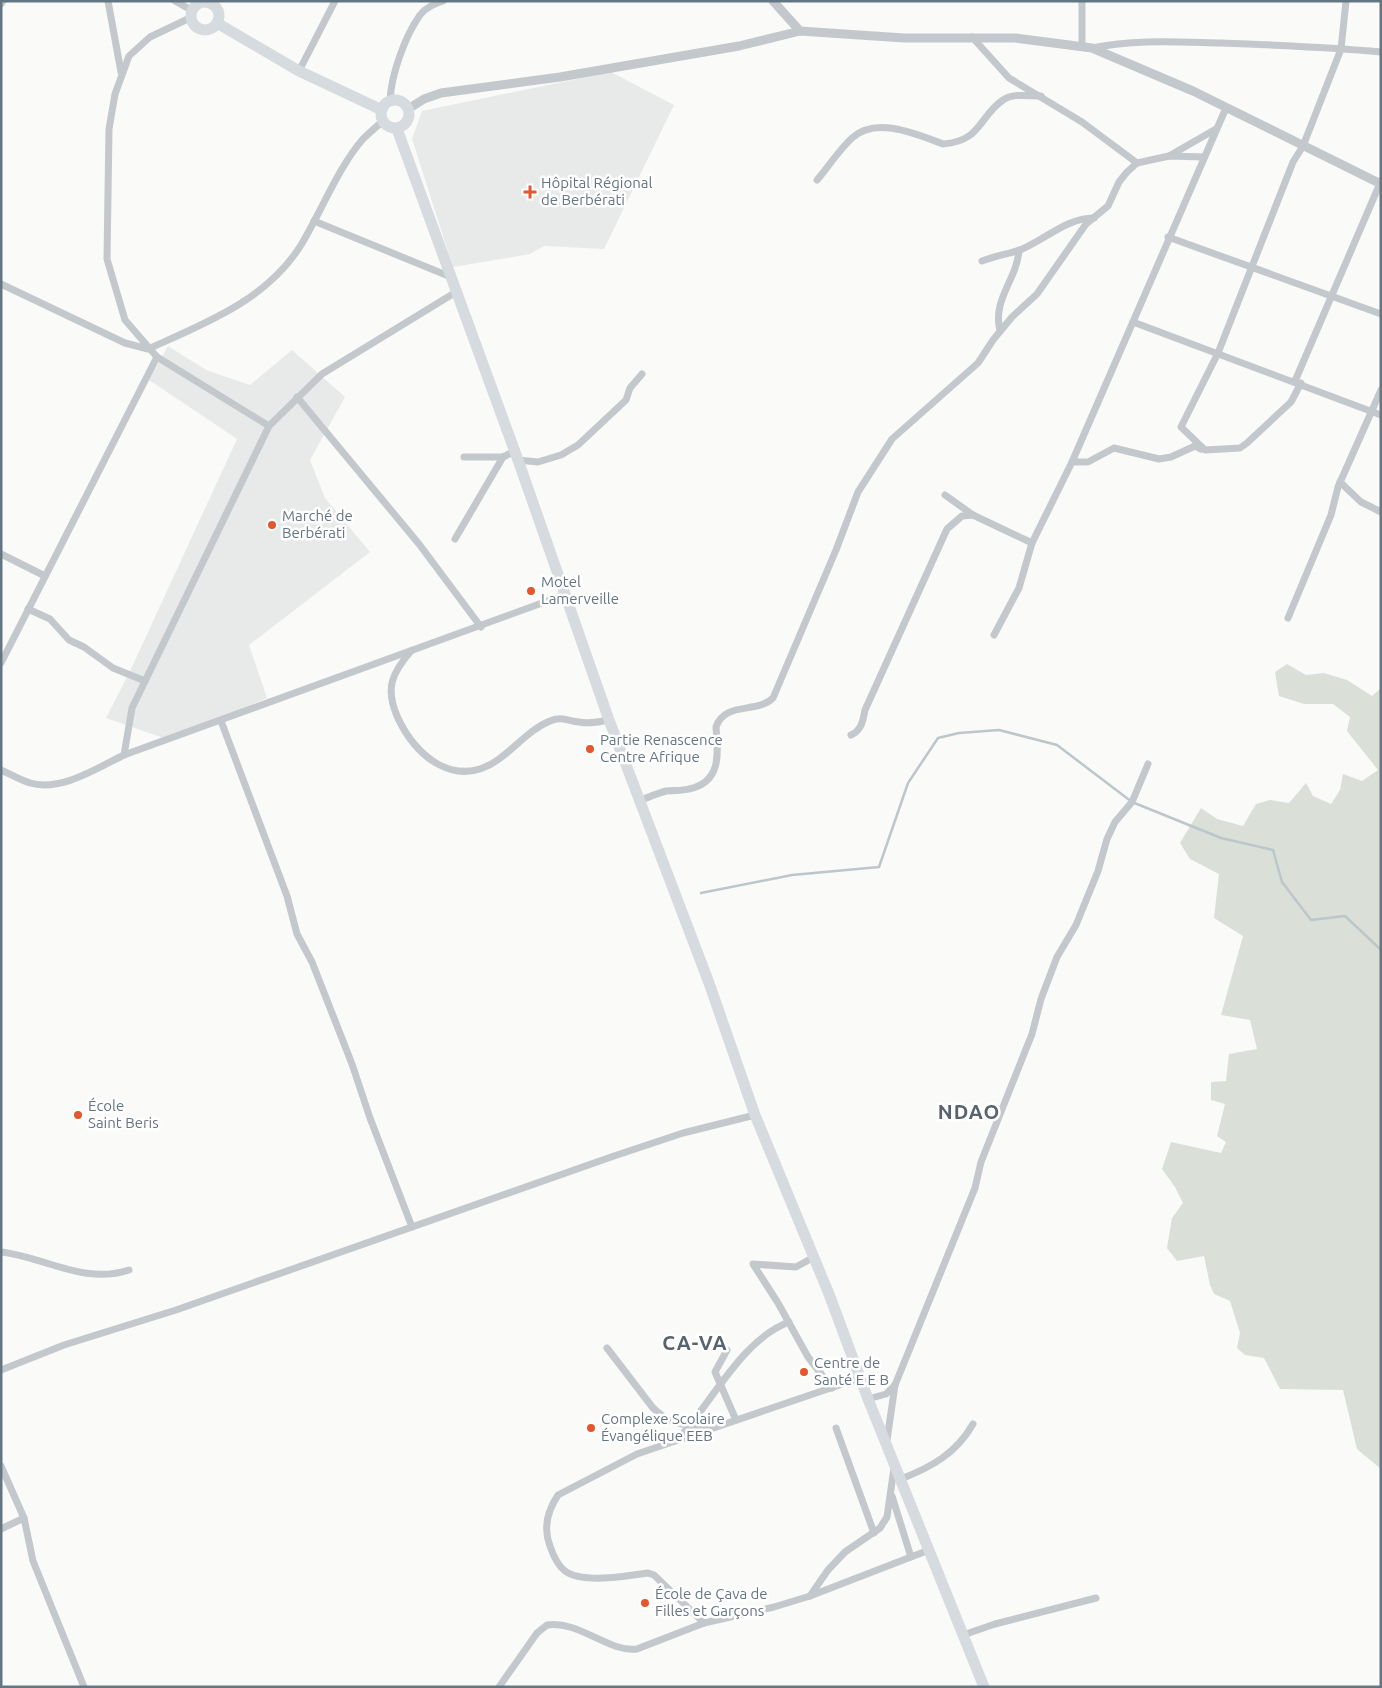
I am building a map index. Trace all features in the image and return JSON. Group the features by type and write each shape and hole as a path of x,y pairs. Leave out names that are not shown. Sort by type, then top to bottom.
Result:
{"main road":[{"path":"211,3 218,5 219,18 217,23 210,29 197,26 196,8 211,3"},
{"path":"217,23 382,116 386,126 397,128 407,122 408,109 403,102 390,101 382,116"},
{"path":"397,128 517,456 564,595 709,983 755,1115 814,1257 868,1399 984,1687"}],"street":[{"path":"108,1 121,72"},
{"path":"175,1 196,8"},
{"path":"299,70 335,1"},
{"path":"390,101 390,83 397,63 421,14 430,6 444,1"},
{"path":"773,1 800,32"},
{"path":"1082,1 1087,47"},
{"path":"1205,450 1181,427 1218,353 1293,162 1303,146 1342,49 1346,1"},
{"path":"196,8 139,45 129,56 121,72 109,129 107,259 125,320 148,349 156,357 269,426"},
{"path":"408,109 424,99 441,93 560,77 739,46 800,32 904,38 971,36 1015,38 1087,47 1193,90 1380,183 1330,296 1291,402 1247,443 1240,448 1205,450 1195,446 1171,457 1159,459 1114,448 1088,462 1072,462"},
{"path":"971,36 1009,78 1041,96 1058,110 1082,122 1137,163"},
{"path":"1087,47 1148,40 1381,52"},
{"path":"818,180 852,138 868,129 897,129 943,144 950,144 968,136 980,127 1003,99 1013,96 1041,96"},
{"path":"994,635 1019,588 1032,543 1072,462 1168,237 1226,108"},
{"path":"1,284 124,343 148,349 236,306 271,282 300,246 351,156 382,116"},
{"path":"1169,156 1217,129"},
{"path":"641,800 666,791 698,787 706,783 712,776 717,764 716,727 718,722 730,711 765,704 773,698 829,568 858,492 882,451 903,427 972,370 1000,331 1037,294 1075,237 1108,206 1119,182 1137,163 1169,156 1204,157"},
{"path":"982,261 1019,250 1082,218 1094,218"},
{"path":"314,221 451,277"},
{"path":"1168,237 1381,314"},
{"path":"1000,331 997,310 1014,270 1019,250"},
{"path":"124,755 132,708 269,426 322,374 456,292"},
{"path":"1133,322 1298,382 1381,415"},
{"path":"1,663 156,357"},
{"path":"464,457 517,456 538,462 561,455 578,445 626,400 630,388 642,374"},
{"path":"1288,618 1330,515 1340,482 1381,390"},
{"path":"297,397 419,544 480,627"},
{"path":"456,539 503,457"},
{"path":"1340,482 1361,502 1381,512"},
{"path":"945,495 973,515 1032,543"},
{"path":"852,735 861,726 866,710 947,529 962,516 973,515"},
{"path":"1,554 45,576"},
{"path":"1,770 30,783 49,785 69,780 124,755 564,595"},
{"path":"28,609 50,619 69,640 113,668 145,682"},
{"path":"413,650 400,664 391,682 391,696 401,724 428,759 450,771 475,770 497,761 535,729 557,718 593,723 610,720"},
{"path":"221,721 287,896 297,934 312,962 412,1227"},
{"path":"886,1443 895,1384 975,1188 981,1162 1032,1034 1041,1000 1056,957 1076,925 1115,822 1132,802 1148,764"},
{"path":"1,1370 64,1345 176,1310 684,1133 755,1115"},
{"path":"1,1252 62,1269 100,1276 129,1270"},
{"path":"814,1257 796,1267 753,1264 808,1357 832,1388"},
{"path":"676,1441 689,1427 720,1385 764,1335 776,1326 789,1322"},
{"path":"607,1348 653,1408 667,1420 689,1427 708,1430"},
{"path":"727,1350 715,1372 736,1420"},
{"path":"704,1623 654,1575 648,1573 612,1579 580,1576 566,1572 555,1560 547,1537 551,1506 558,1495 637,1454 860,1378"},
{"path":"868,1399 886,1394 895,1384"},
{"path":"900,1479 926,1469 944,1458 962,1441 974,1424"},
{"path":"836,1428 874,1533"},
{"path":"810,1596 828,1570 846,1552 880,1528 887,1517 894,1462"},
{"path":"1,1466 24,1518 33,1561 84,1687"},
{"path":"891,1493 912,1557"},
{"path":"1,1529 24,1518"},
{"path":"499,1687 537,1633 547,1625 580,1630 628,1650 650,1645 704,1623 774,1607 810,1596 929,1550"},
{"path":"963,1635 995,1624 1096,1598"}],"shaded area":[{"name":"Hôpital Régional de Berbérati","path":"611,72 674,105 604,249 544,246 530,254 453,267 412,139 422,111"},
{"name":"Marché de Berbérati","path":"168,346 206,370 250,385 292,350 345,397 310,460 325,498 370,552 249,645 267,698 169,740 106,718 131,669 237,439 149,380"},
{"path":"1287,664 1306,675 1324,673 1347,680 1372,696 1381,688 1381,1469 1357,1449 1343,1390 1280,1389 1264,1358 1245,1355 1237,1348 1240,1333 1230,1301 1214,1294 1210,1285 1204,1256 1177,1261 1167,1248 1172,1218 1183,1203 1175,1187 1162,1169 1171,1142 1221,1153 1226,1142 1217,1136 1225,1104 1211,1100 1211,1082 1226,1081 1229,1054 1257,1049 1250,1020 1221,1015 1243,936 1214,918 1219,874 1190,859 1180,843 1201,808 1217,819 1243,826 1256,804 1270,800 1289,803 1306,783 1313,796 1331,804 1340,790 1343,774 1362,781 1378,770 1347,731 1350,717 1333,704 1304,704 1279,696 1275,672"}],"waterway":[{"path":"701,893 792,875 879,867 908,783 938,738 959,733 999,730 1057,745 1132,802 1221,838 1273,850 1282,882 1311,920 1345,916 1381,950"}],"place":[{"name":"Hôpital Régional de Berbérati","path":"530,192"},
{"name":"Marché de Berbérati","path":"272,525"},
{"name":"Motel Lamerveille","path":"531,591"},
{"name":"Partie Renascence Centre Afrique","path":"590,749"},
{"name":"École Saint Beris","path":"78,1115"},
{"name":"Centre de Santé E E B","path":"804,1372"},
{"name":"Complexe Scolaire Évangélique EEB","path":"591,1428"},
{"name":"École de Çava de Filles et Garçons","path":"645,1603"}],"district":[{"name":"NDAO","path":"969,1112"},
{"name":"CA-VA","path":"695,1343"}]}
